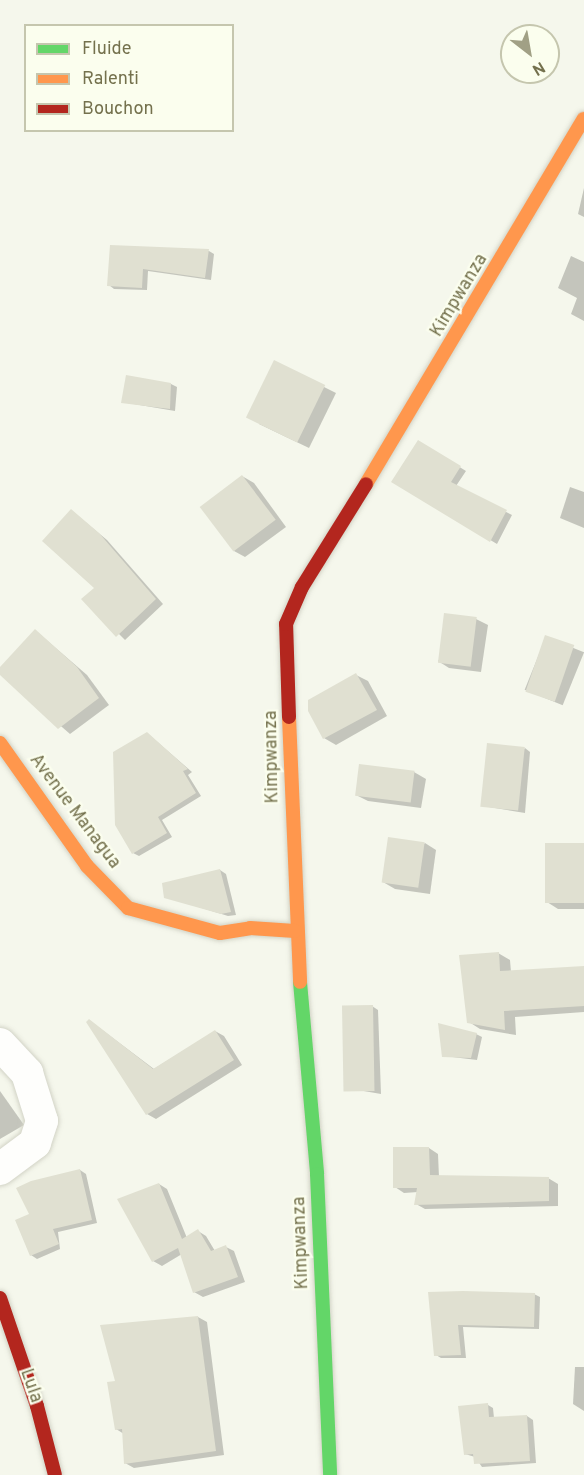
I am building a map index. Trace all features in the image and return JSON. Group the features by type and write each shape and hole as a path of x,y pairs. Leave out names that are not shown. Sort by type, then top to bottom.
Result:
{"street":[{"name":"Kimpwanza","path":"330,1475 317,1174 295,931 286,624 302,587 442,361 584,120"},
{"name":"Avenue Managua","path":"0,742 87,866 128,908 220,933 249,928 295,931"},
{"path":"0,1044 27,1074 42,1121 35,1143 0,1169"},
{"name":"Lula","path":"0,1298 37,1406 55,1475"}],"building":[{"path":"110,245 209,249 205,278 143,269 142,288 107,286"},
{"path":"274,360 325,385 297,443 246,418"},
{"path":"126,375 171,383 170,409 121,403"},
{"path":"418,440 461,466 451,482 507,510 490,542 391,482"},
{"path":"242,475 276,520 233,552 200,507"},
{"path":"71,509 99,533 156,599 116,637 81,599 94,588 42,541"},
{"path":"444,613 477,617 471,667 438,663"},
{"path":"35,629 77,667 99,698 58,729 0,675 0,667"},
{"path":"545,635 574,645 555,702 525,692"},
{"path":"356,673 377,710 323,739 308,711 308,700"},
{"path":"147,732 188,769 183,771 196,793 158,817 167,833 132,854 115,825 113,752"},
{"path":"487,743 525,747 518,811 480,807"},
{"path":"359,764 415,771 411,803 355,796"},
{"path":"388,837 425,842 418,888 382,883"},
{"path":"545,843 584,843 584,903 545,903"},
{"path":"220,869 231,912 221,914 164,898 162,883"},
{"path":"499,952 500,971 584,966 584,1006 504,1011 505,1030 467,1023 459,955"},
{"path":"373,1005 375,1091 344,1092 342,1006"},
{"path":"89,1019 153,1069 215,1030 234,1060 146,1115 86,1022"},
{"path":"438,1023 477,1033 471,1058 442,1057"},
{"path":"393,1147 429,1147 430,1175 549,1177 549,1201 414,1205 417,1188 393,1188"},
{"path":"80,1169 92,1220 53,1229 59,1244 30,1256 15,1220 29,1214 16,1188 31,1181"},
{"path":"159,1183 182,1239 198,1229 211,1251 226,1245 238,1277 193,1293 178,1248 152,1262 117,1199"},
{"path":"428,1292 535,1293 534,1327 458,1325 461,1355 434,1356"},
{"path":"198,1316 216,1451 124,1464 122,1429 115,1430 107,1382 115,1381 100,1325"},
{"path":"488,1403 489,1417 527,1415 530,1461 474,1464 473,1454 464,1455 458,1406"}],"traffic: fast":[{"path":"300,982 317,1174 330,1475"}],"traffic: slow":[{"path":"366,484 584,119"},
{"path":"289,717 300,982"},
{"path":"0,743 87,866 128,908 220,933 250,928 295,931"}],"traffic: jam":[{"path":"289,717 286,624 302,587 366,484"},
{"path":"0,1298 37,1406 55,1475"}]}
